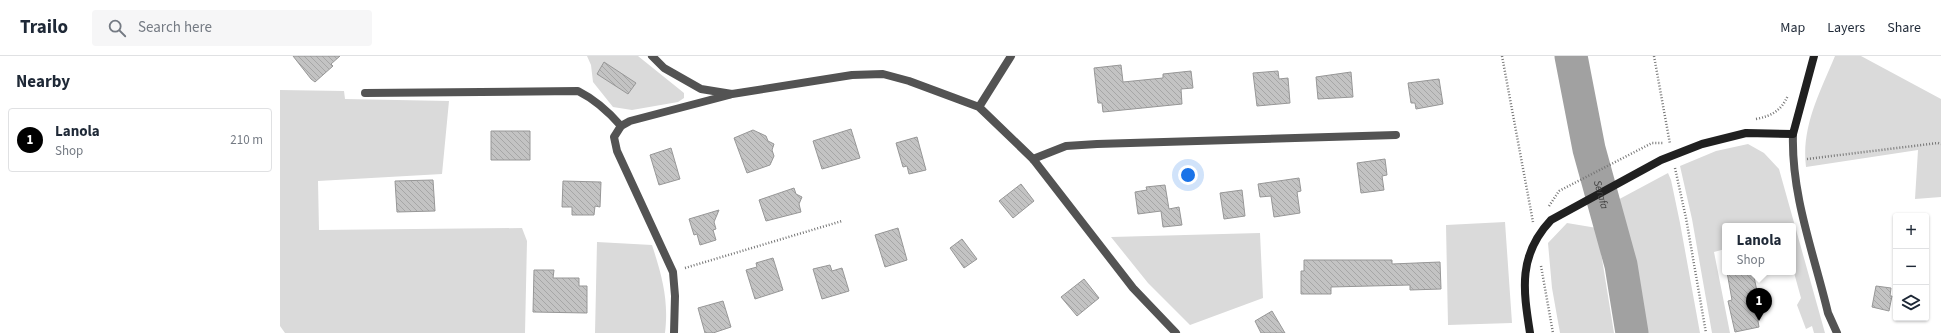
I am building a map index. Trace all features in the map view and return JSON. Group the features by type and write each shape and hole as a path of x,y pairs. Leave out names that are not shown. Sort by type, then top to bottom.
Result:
{"street":[{"path":"652,56 664,68 702,89 732,94"},
{"path":"979,107 1011,56"},
{"path":"1814,56 1793,134 1793,160 1798,195 1828,313 1836,333"},
{"path":"674,333 675,296 673,272 617,151 614,137 621,126 630,121 732,94 852,75 882,74 979,107 1033,158 1133,288 1176,333"},
{"path":"365,93 578,91 592,98 607,110 621,126"},
{"path":"1530,333 1524,295 1524,279 1527,263 1536,239 1551,220 1661,160 1702,144 1735,135 1757,133 1793,134"},
{"path":"1033,158 1066,146 1097,144 1396,135"}],"path":[{"path":"1502,56 1536,239"},
{"path":"1654,56 1670,143"},
{"path":"1559,191 1652,143"},
{"path":"1793,160 1938,143 1941,144"},
{"path":"1674,166 1686,218 1706,333"},
{"path":"673,272 842,220"},
{"path":"1541,265 1553,333"}],"shaded area":[{"path":"587,56 638,56 684,93 684,98 678,102 632,110 613,107 593,82 591,65"},
{"path":"1835,56 1861,56 1941,99 1941,197 1915,199 1918,150 1806,167 1805,152 1809,124 1818,96"},
{"path":"280,90 344,91 345,99 449,101 442,174 318,181 319,230 522,228 527,241 525,333 285,333 280,326"},
{"path":"1748,144 1764,153 1779,169 1794,223 1722,223 1722,250 1714,252 1730,333 1712,333 1692,219 1680,166 1716,151"},
{"path":"1668,173 1671,180 1680,223 1700,333 1645,333 1642,306 1612,203"},
{"path":"1505,222 1512,323 1448,325 1446,225"},
{"path":"1567,223 1597,228 1614,333 1560,333 1552,288 1548,243"},
{"path":"1796,230 1825,333 1814,333 1812,326 1806,329 1797,305 1801,298 1795,275 1796,275"},
{"path":"1260,233 1263,298 1190,325 1148,283 1111,237"},
{"path":"597,242 652,245 664,288 666,310 665,333 595,333"}],"building":[{"path":"293,56 340,56 331,64 333,66 315,82"},
{"path":"604,62 636,83 628,94 597,74"},
{"path":"1121,65 1123,82 1163,78 1163,74 1191,71 1193,88 1181,89 1182,104 1103,112 1102,103 1098,103 1094,68"},
{"path":"1278,71 1279,79 1288,78 1290,103 1257,106 1253,73"},
{"path":"1351,72 1353,97 1318,99 1316,77"},
{"path":"1439,79 1443,104 1416,109 1415,103 1411,103 1408,83"},
{"path":"851,129 860,158 822,169 813,141"},
{"path":"753,130 766,136 768,141 774,144 772,150 774,156 770,165 747,173 734,138"},
{"path":"491,131 530,131 530,160 491,160"},
{"path":"917,137 926,170 909,174 907,166 903,167 896,143"},
{"path":"671,148 680,179 659,185 650,155"},
{"path":"1385,159 1387,175 1382,176 1384,190 1361,193 1357,163"},
{"path":"1299,178 1301,191 1297,192 1300,213 1274,217 1271,196 1260,197 1258,184"},
{"path":"433,180 435,211 397,212 395,181"},
{"path":"563,181 601,182 600,207 595,206 594,215 572,215 572,207 562,207"},
{"path":"1021,184 1034,201 1013,218 999,201"},
{"path":"1165,185 1169,209 1179,207 1182,225 1163,227 1161,211 1138,214 1135,192 1147,190 1146,187"},
{"path":"794,188 796,194 802,197 799,204 801,212 766,221 759,200"},
{"path":"1242,190 1245,216 1224,219 1220,193"},
{"path":"719,210 714,222 716,229 713,230 716,240 700,245 697,234 694,235 689,219"},
{"path":"898,228 907,260 885,267 875,235"},
{"path":"962,239 977,259 964,268 950,248"},
{"path":"773,258 783,290 755,299 746,270 757,267 756,263"},
{"path":"1304,260 1392,260 1392,264 1440,262 1441,289 1410,290 1410,285 1331,287 1331,294 1301,294 1301,271 1304,271"},
{"path":"830,265 832,271 842,268 849,291 822,299 813,269"},
{"path":"534,270 554,270 553,278 579,278 579,286 587,286 587,313 533,312"},
{"path":"1728,275 1754,275 1758,296 1754,297 1759,327 1735,332 1728,301 1732,300"},
{"path":"1084,279 1099,298 1077,316 1061,297"},
{"path":"1876,286 1891,288 1890,296 1892,296 1889,311 1872,307"},
{"path":"723,301 731,327 713,333 705,333 698,308"},
{"path":"1272,311 1285,333 1261,333 1255,321"}],"waterway":[{"name":"Serafa","path":"1571,56 1589,149 1621,265 1632,333"}],"place":[{"name":"Lanola","path":"1759,321"}]}
